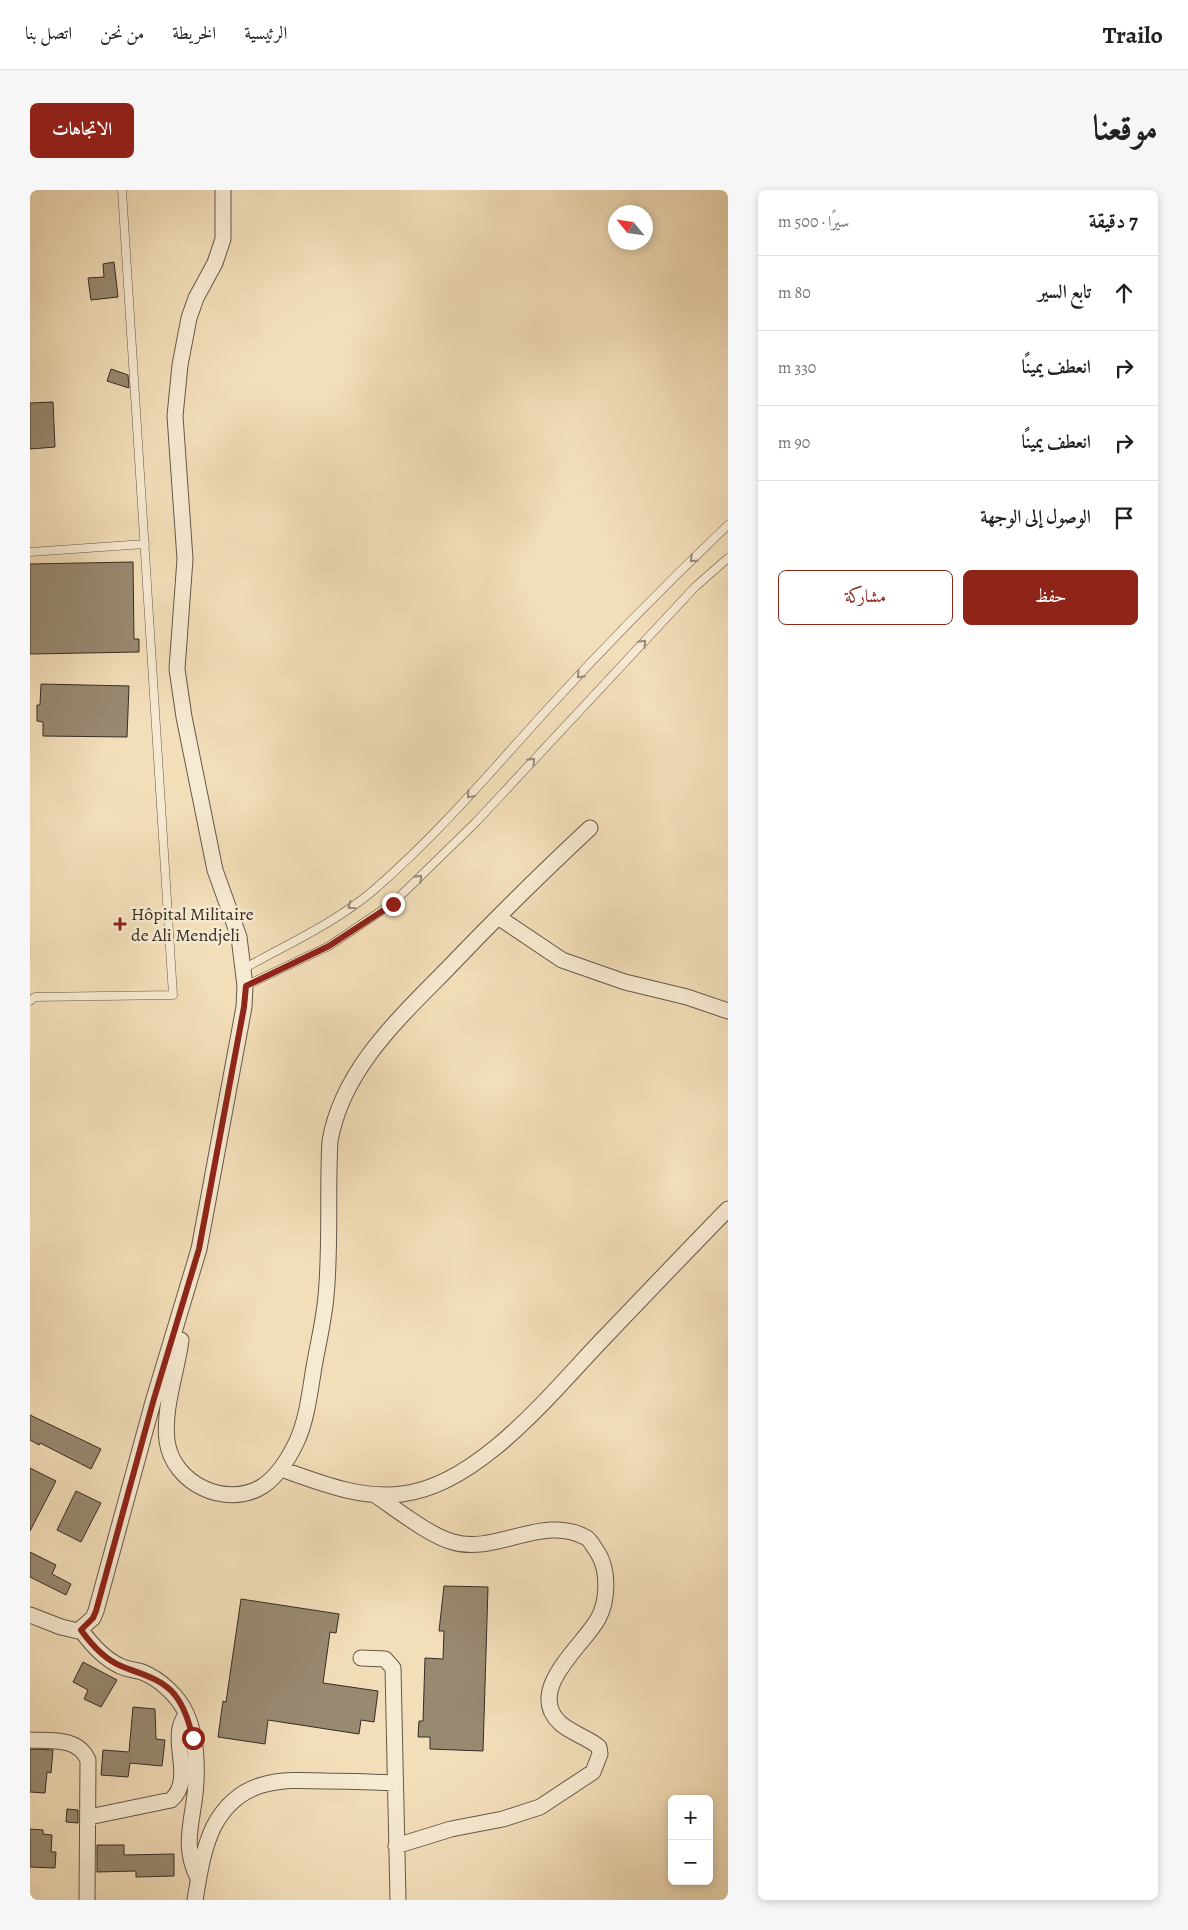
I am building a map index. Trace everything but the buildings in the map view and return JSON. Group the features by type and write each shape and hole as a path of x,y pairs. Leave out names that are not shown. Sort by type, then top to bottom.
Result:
{"street":[{"path":"30,1615 61,1628 74,1631 81,1630 93,1618 96,1611 153,1402 186,1296 209,1197 244,1007 246,986 239,936 215,870 184,717 178,669 185,559 175,416 180,365 189,318 204,280 215,263 223,239 223,190"},
{"path":"186,1296 169,1407 167,1441 177,1467 192,1482 217,1494 240,1495 263,1486 281,1469 298,1440 309,1396 326,1297 330,1141 336,1113 372,1051 392,1024 498,916 590,828"},
{"path":"498,916 562,960 625,982 687,997 728,1011"},
{"path":"281,1469 333,1488 375,1495 404,1494 431,1486 461,1473 512,1434 728,1209"},
{"path":"375,1495 452,1542 481,1545 549,1531 571,1533 588,1539 599,1556 606,1573 604,1599 598,1619 562,1665 552,1683 549,1696 551,1707 560,1722 599,1747 600,1754 593,1772 540,1807 503,1820 451,1830 396,1846"},
{"path":"81,1630 100,1652 119,1666 149,1676 174,1694 186,1713 193,1738 196,1782 188,1839 192,1867 198,1878"},
{"path":"361,1658 385,1659 393,1668 398,1900"},
{"path":"88,1817 170,1800 175,1796 179,1788 182,1768 180,1729 186,1713"},
{"path":"30,1740 66,1742 82,1751 88,1760 87,1900"},
{"path":"195,1900 198,1878 209,1839 220,1816 237,1798 259,1785 284,1780 395,1783"}],"lane":[{"path":"30,1001 35,997 173,995 122,190"},
{"path":"243,969 325,924 374,890 457,810 551,706 678,572 728,525"},
{"path":"30,552 145,544"},
{"path":"246,986 329,946 393,904 476,822 695,587 728,558"}],"place":[{"name":"Hôpital Militaire de Ali Mendjeli","path":"120,924"}],"route":[{"path":"193,1738 186,1713 174,1694 144,1673 119,1666 91,1644 81,1630 93,1618 96,1611 153,1402 199,1249 244,1007 246,986 284,970 329,946 393,904"}]}
